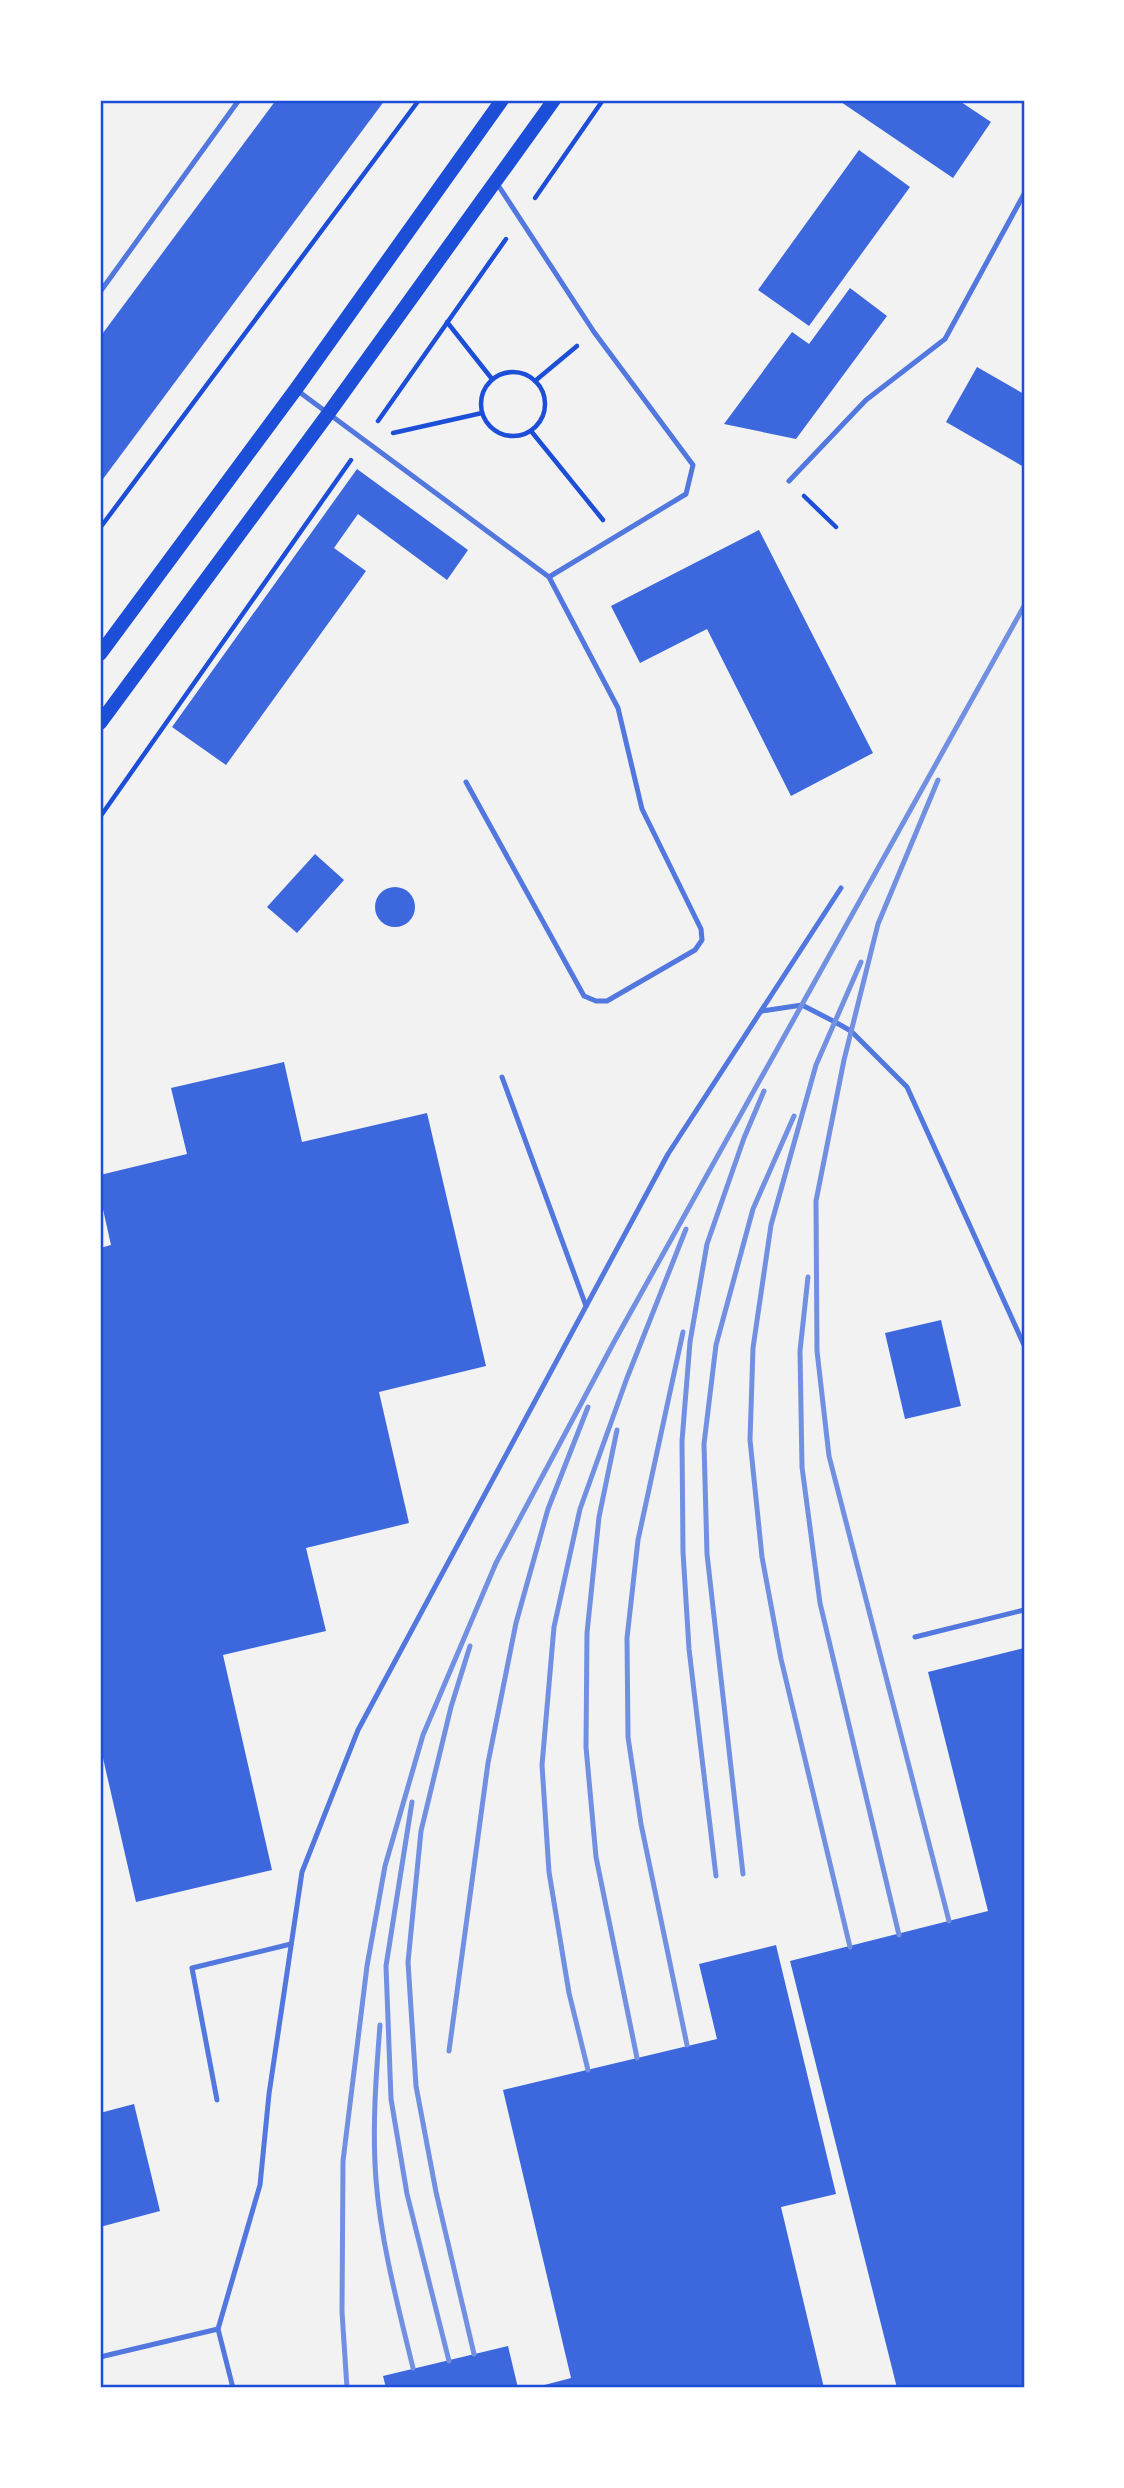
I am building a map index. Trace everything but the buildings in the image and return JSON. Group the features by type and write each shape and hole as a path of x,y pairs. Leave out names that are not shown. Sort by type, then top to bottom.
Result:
{"main road":[{"path":"100,654 296,389 502,100"},
{"path":"100,723 328,414 554,100"}],"lane":[{"path":"100,292 239,100"},
{"path":"496,183 594,332 693,465 686,494 549,577"},
{"path":"789,481 866,400 945,339 1024,194"},
{"path":"296,389 549,577 618,708 642,809 701,929 702,940 695,950 607,1001 596,1001 584,996 466,782"},
{"path":"233,2388 218,2329 260,2185 269,2094 302,1872 358,1730 668,1154 841,888"},
{"path":"762,1011 802,1005 824,1016 851,1031 907,1087 1024,1345"},
{"path":"502,1077 586,1306"},
{"path":"915,1637 1024,1610"},
{"path":"217,2100 192,1968 291,1944"},
{"path":"100,2357 218,2329"}],"path":[{"path":"100,528 419,100"},
{"path":"447,322 492,379"},
{"path":"535,381 594,332"},
{"path":"512,372 523,373 535,381 544,396 545,407 537,426 519,436 499,433 490,426 482,413 481,397 492,379 512,372"},
{"path":"365,439 482,413"},
{"path":"531,430 617,537"},
{"path":"789,481 836,527"}],"railway":[{"path":"347,2388 342,2312 343,2161 367,1966 385,1866 423,1735 496,1563 614,1342 1024,606"},
{"path":"938,780 878,924 844,1060 816,1201 817,1351 829,1456 949,1921"},
{"path":"850,1947 781,1659 762,1557 750,1440 753,1348 771,1225 816,1065 861,962"},
{"path":"716,1876 689,1649 683,1552 682,1441 690,1342 707,1244 744,1138 764,1091"},
{"path":"743,1874 707,1554 704,1444 716,1345 753,1209 794,1116"},
{"path":"588,2070 569,1993 549,1872 542,1765 554,1627 580,1509 627,1378 686,1229"},
{"path":"808,1277 800,1351 802,1467 820,1603 899,1935"},
{"path":"683,1332 638,1540 627,1638 628,1737 641,1824 687,2045"},
{"path":"449,2051 488,1763 516,1623 548,1509 588,1407"},
{"path":"617,1430 599,1517 587,1633 586,1747 596,1857 637,2058"},
{"path":"470,1646 451,1707 421,1831 408,1962 416,2086 436,2192 474,2354"},
{"path":"412,1802 386,1966 391,2099 407,2194 449,2361"},
{"path":"380,2025 374,2122 378,2204 413,2368"}]}
